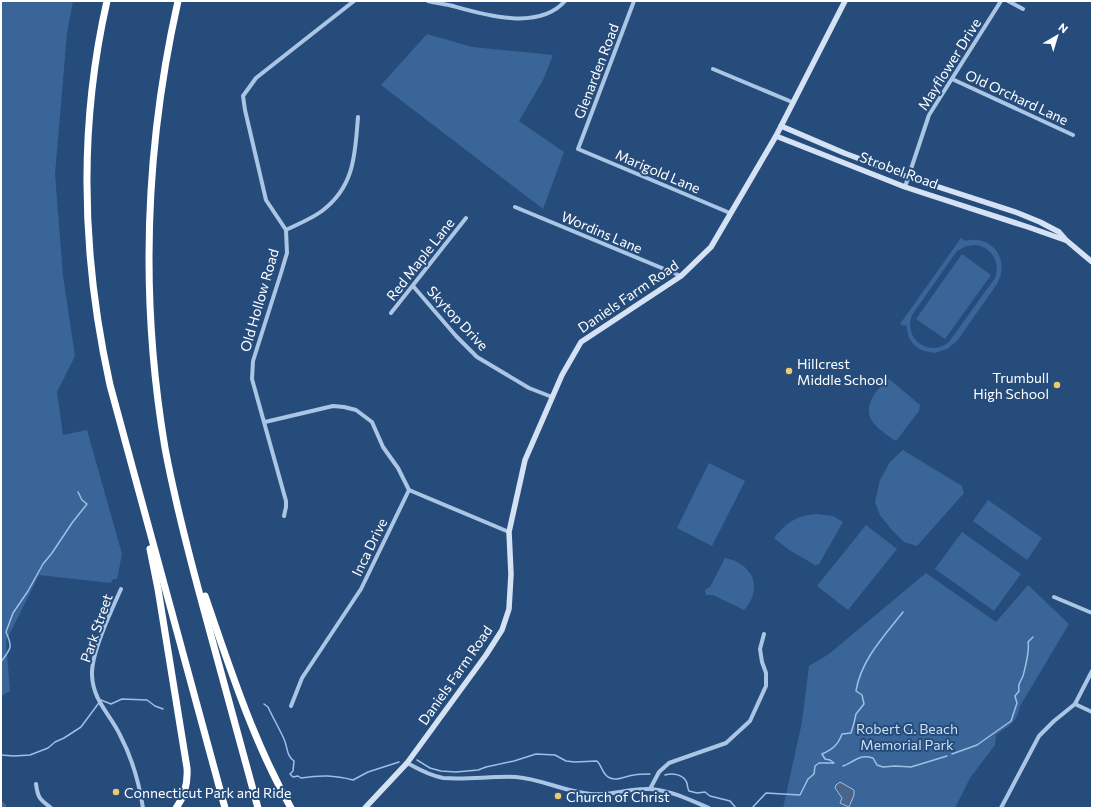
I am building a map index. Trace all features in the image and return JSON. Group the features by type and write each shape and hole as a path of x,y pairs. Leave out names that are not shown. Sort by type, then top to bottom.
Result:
{"highway":[{"path":"108,1 95,67 89,125 86,177 92,287 110,385 225,808"},
{"path":"178,1 166,60 151,182 149,254 151,326 157,390 169,467 184,536 258,808"},
{"path":"138,487 158,589 187,768 186,786 182,798 176,808"},
{"path":"184,536 250,724 267,763 291,808"}],"main road":[{"name":"Daniels Farm Road","path":"366,808 407,763 486,655 502,630 509,609 511,574 509,532 525,460 562,375 581,342 681,276 711,247 776,136 842,2"},
{"name":"Strobel Road","path":"781,126 844,153 908,177 1018,213 1059,232 1066,240 1092,262"},
{"name":"Strobel Road","path":"776,136 905,187 1066,240"},
{"path":"1015,222 1018,213"}],"street":[{"path":"354,1 256,78 243,96 266,200 286,230 321,212 343,189 352,165 358,117"},
{"path":"428,1 494,17 527,18 548,14 560,7 565,1"},
{"name":"Glenarden Road","path":"578,149 634,1"},
{"name":"Mayflower Drive","path":"905,187 929,115 1001,1"},
{"path":"1008,1 1022,9"},
{"path":"713,69 792,102"},
{"name":"Old Orchard Lane","path":"952,79 1073,135"},
{"name":"Marigold Lane","path":"578,149 730,213"},
{"name":"Wordins Lane","path":"515,207 681,276"},
{"name":"Red Maple Lane","path":"391,313 466,218"},
{"name":"Old Hollow Road","path":"284,516 286,501 252,379 253,361 287,253 286,230"},
{"name":"Skytop Drive","path":"413,286 476,357 529,388 552,397"},
{"path":"265,422 333,406 356,410 372,422 383,447 398,468 409,490 509,532"},
{"name":"Inca Drive","path":"291,706 302,678 361,589 409,490"},
{"name":"Park Street","path":"121,589 96,652 92,675 99,702 120,734 129,754 138,779 143,808"},
{"path":"1054,597 1092,613"},
{"path":"650,789 659,772 669,763 726,743 750,721 766,686 766,673 762,662 760,649 764,634"},
{"path":"1001,808 1039,736 1054,721 1075,704 1092,672"},
{"path":"1075,704 1092,712"},
{"path":"407,763 429,774 442,778 516,777 590,794 603,795 637,789 650,789 666,792 709,808"},
{"path":"36,784 37,796 51,808"}],"green space":[{"path":"1,1 73,1 67,33 55,174 63,276 75,356 57,392 63,435 87,430 122,554 117,579 113,579 111,583 39,575 6,641 10,691 1,696"},
{"path":"427,34 472,47 553,55 543,80 519,121 564,152 543,209 381,85"},
{"path":"961,238 965,241 983,241 996,250 1002,266 1001,275 997,284 957,341 947,349 934,353 921,350 914,345 909,338 906,325 904,326 900,324","holes":["966,246 980,246 985,248 993,256 997,266 995,278 949,342 934,348 926,347 920,344 911,332 910,324 912,315 957,251"]},
{"path":"962,254 991,275 945,339 916,319"},
{"path":"889,379 920,405 919,411 896,441 874,424 870,417 869,411 871,401 877,391"},
{"path":"903,450 962,486 964,493 917,546 904,542 891,529 880,515 875,502 880,480 890,462"},
{"path":"709,463 745,481 712,546 677,528"},
{"path":"988,500 1042,538 1027,560 973,521"},
{"path":"816,514 833,516 843,522 819,564 815,565 789,550 774,538 787,524 792,521 802,516"},
{"path":"866,525 897,549 848,610 817,586"},
{"path":"962,532 1021,574 994,611 935,569"},
{"path":"725,558 744,567 752,578 754,591 749,604 744,610 713,595 706,595 705,590 710,587"},
{"name":"Robert G. Beach Memorial Park","path":"926,573 996,622 1028,585 1069,624 1020,706 1015,720 996,735 995,745 970,778 955,808 783,808 802,722 809,666 829,654"}],"shaded area":[{"path":"840,782 854,790 854,795 849,807 840,803 842,798 835,788"}],"waterway":[{"path":"1,662 10,648 10,641 6,632 13,613 28,591 43,564 87,504 82,500 78,492"},
{"path":"752,808 766,793 800,795 808,779 814,774 815,766 819,763 834,763 825,759 822,754 835,746 842,734 851,733 856,714 864,704 862,695 856,691 863,669 881,639 903,612"},
{"path":"952,754 977,745 1011,721 1017,703 1015,696 1019,691 1019,685 1026,664 1028,642 1033,637"},
{"path":"1,755 30,755 48,748 55,742 81,727 101,700 111,704 122,699 147,700 155,706 163,709"},
{"path":"264,704 268,707 284,739 288,754 294,761 293,771 290,774 293,777 298,776 301,778 327,776 353,780 368,772 399,762"},
{"path":"417,760 430,768 441,771 456,772 478,770 536,754 555,755 566,761 597,761 604,774 614,779 650,774"},
{"path":"843,766 860,757 868,757 873,758 877,765 883,767 911,767 947,756"},
{"path":"665,775 679,775 686,781 689,791 697,793 705,792 710,796 730,801 736,808"}],"place":[{"name":"Hillcrest Middle School","path":"789,371"},
{"name":"Trumbull High School","path":"1057,385"},
{"name":"Connecticut Park and Ride","path":"116,792"},
{"name":"Church of Christ","path":"558,796"}]}
